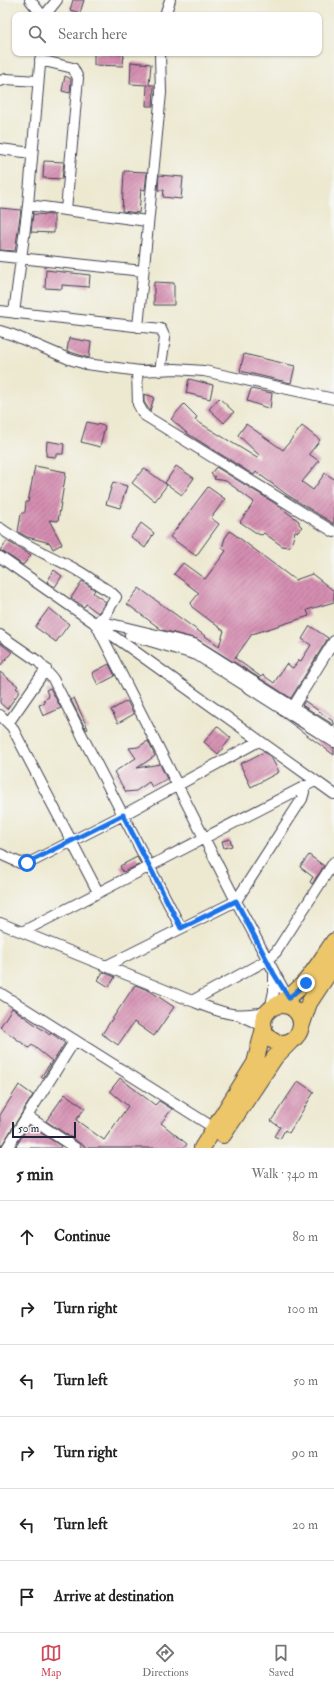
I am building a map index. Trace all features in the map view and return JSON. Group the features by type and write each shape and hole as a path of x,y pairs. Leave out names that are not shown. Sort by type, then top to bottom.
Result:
{"main road":[{"path":"214,1148 219,1131 256,1062 268,1016 284,1006 292,1004 334,941"},
{"path":"202,1148 219,1131 275,1057 297,1036 310,1003 334,965"},
{"path":"292,1004 300,1017 301,1027"},
{"path":"268,1016 266,1034 272,1040 281,1043 290,1042"}],"street":[{"path":"30,0 40,12"},
{"path":"48,12 58,0"},
{"path":"167,12 170,0"},
{"path":"14,313 28,205 41,56 75,69 78,78 66,210"},
{"path":"138,327 147,221 161,93 160,56"},
{"path":"0,81 6,79 38,81"},
{"path":"0,149 32,153"},
{"path":"28,205 147,221"},
{"path":"0,256 143,271"},
{"path":"0,311 159,329 163,332 165,342 160,370"},
{"path":"0,330 69,360 137,371 187,369 204,371 334,399"},
{"path":"137,371 138,404 144,415 334,532"},
{"path":"0,528 15,539 78,570 100,586 110,590 116,597 106,614 96,624"},
{"path":"0,557 334,794"},
{"path":"96,624 107,623 194,644 199,652 291,711 334,742"},
{"path":"96,624 236,901 274,974 292,1004"},
{"path":"0,635 46,669 57,686 181,928"},
{"path":"291,711 334,641"},
{"path":"9,722 46,669"},
{"path":"291,711 334,733"},
{"path":"0,715 9,722 98,892"},
{"path":"0,854 20,863 27,863 178,786 258,741"},
{"path":"22,932 148,865 315,781"},
{"path":"106,966 236,901 302,799 304,792 303,787"},
{"path":"192,1001 267,960 279,948 334,862"},
{"path":"0,922 192,1001 223,1012 241,1016 268,1016"},
{"path":"268,1016 274,991 274,974"},
{"path":"0,994 219,1131"},
{"path":"241,1016 268,1016"},
{"path":"7,1148 74,1040"},
{"path":"27,1116 75,1148"}],"building":[{"path":"73,0 84,0 80,12 70,10"},
{"path":"94,56 124,56 123,66 94,65"},
{"path":"131,62 151,64 149,85 154,85 153,106 146,106 147,85 130,84"},
{"path":"65,76 71,79 70,93 62,91"},
{"path":"44,161 64,162 62,179 43,178"},
{"path":"124,171 147,172 145,190 141,189 139,213 122,211"},
{"path":"159,175 183,177 181,199 163,197 164,190 158,190"},
{"path":"0,208 21,210 15,251 0,250"},
{"path":"33,214 54,215 54,233 31,232"},
{"path":"46,270 90,275 89,287 62,285 62,289 45,288"},
{"path":"154,282 174,283 174,305 154,305"},
{"path":"69,338 91,342 89,358 67,351"},
{"path":"244,354 295,366 291,383 240,371"},
{"path":"189,379 213,385 210,399 186,393"},
{"path":"251,389 272,393 270,409 247,401"},
{"path":"144,394 154,397 150,411 144,402"},
{"path":"219,398 234,412 224,423 209,409"},
{"path":"184,404 197,417 195,420 257,458 259,455 238,435 246,424 283,450 302,426 320,440 309,454 319,461 302,482 313,490 325,473 334,479 334,524 289,496 256,472 254,475 188,434 171,419"},
{"path":"87,422 105,426 100,447 81,442"},
{"path":"47,441 64,444 63,454 56,454 56,457 46,456"},
{"path":"35,466 66,472 58,521 49,520 62,544 53,549 50,543 27,537 18,532 21,514 25,512 26,502 28,502"},
{"path":"176,466 194,478 182,495 165,483"},
{"path":"216,467 273,502 299,521 299,524 302,527 298,532 295,531 292,543 289,547 282,546 264,533 262,535 258,534 240,522 254,502 226,481 214,479 215,477 211,474"},
{"path":"144,468 167,485 155,501 132,483"},
{"path":"113,482 127,486 120,508 106,504"},
{"path":"208,487 225,499 211,518 219,524 196,556 170,537"},
{"path":"141,523 154,533 145,548 131,537"},
{"path":"230,531 295,580 312,574 334,591 334,602 307,610 309,616 252,634 235,658 261,677 263,675 274,683 286,664 293,668 299,660 301,661 311,645 302,639 310,626 328,638 291,698 197,639 162,630 127,604 139,588 219,646 224,631 192,607 191,603 199,593 174,574 183,563 205,579 226,551 222,548 225,538"},
{"path":"7,541 31,555 23,565 0,550"},
{"path":"54,570 62,576 55,587 47,582"},
{"path":"82,581 95,590 93,593 106,602 98,613 86,604 84,607 71,598"},
{"path":"49,608 69,624 56,642 35,627"},
{"path":"0,643 12,652 0,666"},
{"path":"109,664 115,676 98,685 92,673"},
{"path":"0,672 18,686 16,688 20,691 7,709 0,703"},
{"path":"50,688 61,708 43,716 39,705 45,703 43,700 49,697 46,690"},
{"path":"74,698 88,729 86,730 71,700"},
{"path":"127,701 134,714 118,723 111,710"},
{"path":"305,701 334,722 334,725 302,705"},
{"path":"277,713 334,748 334,755"},
{"path":"217,726 231,738 218,754 204,742"},
{"path":"148,741 155,756 137,768 160,764 167,779 152,787 149,782 136,791 126,792 114,772 136,758 129,748 138,747"},
{"path":"264,752 271,757 279,772 251,787 240,764"},
{"path":"230,839 232,846 224,848 222,841"},
{"path":"309,855 324,866 312,884 310,882 313,877 300,867"},
{"path":"137,857 141,864 123,872 120,866"},
{"path":"103,972 115,977 109,987 98,980"},
{"path":"135,985 150,991 174,1007 154,1036 134,1022 118,1045 102,1034"},
{"path":"12,1008 50,1035 51,1033 65,1043 43,1078 41,1077 52,1061 32,1045 29,1048 0,1027"},
{"path":"120,1078 155,1105 159,1101 172,1109 161,1123 187,1144 184,1148 87,1148 46,1121 65,1094 85,1108 76,1120 104,1140 128,1106 110,1091"},
{"path":"298,1081 314,1092 289,1133 285,1130 280,1139 274,1136 280,1127 271,1121"},
{"path":"19,1085 33,1095 0,1148 0,1115"},
{"path":"29,1125 61,1146 60,1148 15,1148"}],"route":[{"path":"27,863 123,815 181,928 236,901 274,974 289,998 306,983"}]}
